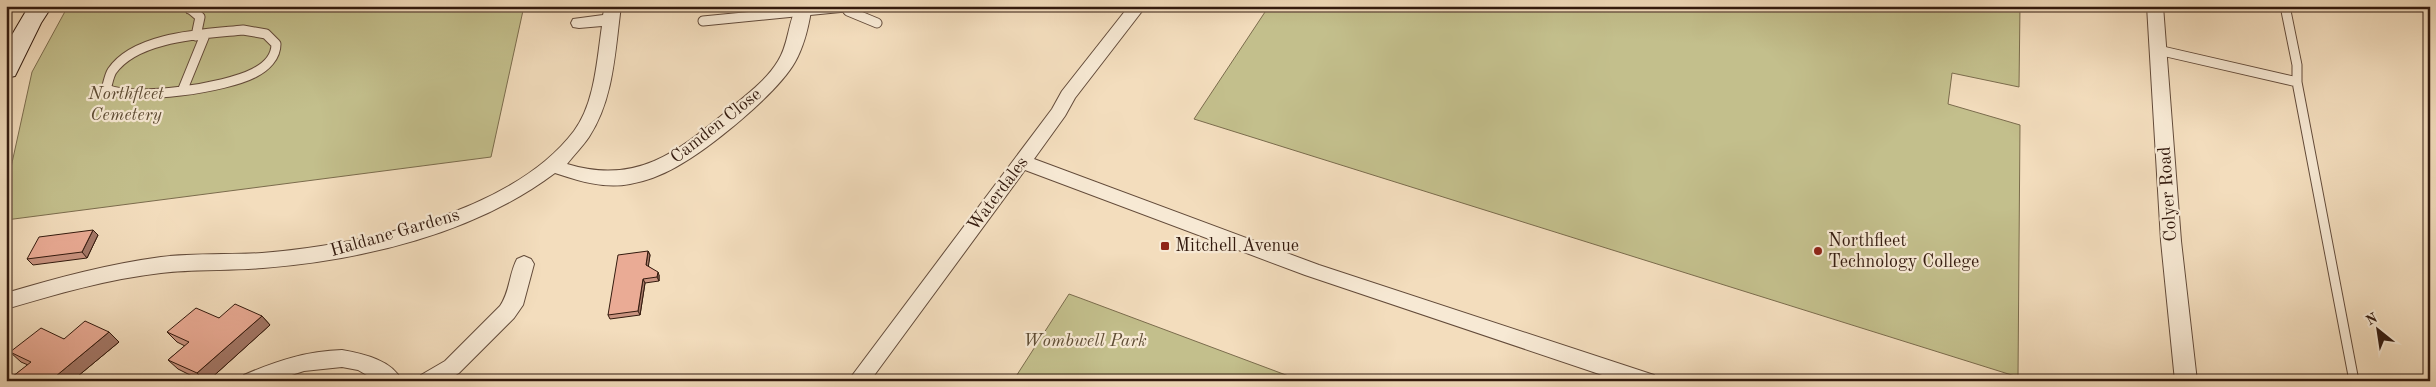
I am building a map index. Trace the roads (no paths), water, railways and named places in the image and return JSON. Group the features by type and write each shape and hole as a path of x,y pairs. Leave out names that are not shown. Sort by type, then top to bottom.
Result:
{"main road":[{"path":"6,70 30,21 41,6"}],"street":[{"name":"Waterdales","path":"858,381 1059,112 1068,95 1138,6"},
{"name":"Colyer Road","path":"2155,6 2171,242 2186,381"},
{"name":"Camden Close","path":"553,166 578,176 612,179 653,171 681,158 762,90 778,74 797,44 803,11"},
{"name":"Haldane Gardens","path":"6,301 80,279 147,267 193,262 276,259 369,244 430,226 484,206 525,186 553,166 582,135 594,112 612,13 579,22"},
{"path":"1022,162 1312,270 1647,381"},
{"path":"428,381 452,367 507,312 516,298 524,264"},
{"path":"250,381 292,365 335,359 365,364 392,381"}],"lane":[{"path":"2285,6 2297,65 2297,82 2354,381"},
{"path":"192,7 201,18 196,36"},
{"path":"703,21 845,7 848,11 877,22"},
{"path":"243,30 261,31 274,38 276,52 265,66 240,80 222,84 129,96 114,94 106,88 115,69 131,53 156,42 196,36 243,30"},
{"path":"182,89 205,34"},
{"path":"2158,50 2297,82"}],"place":[{"name":"Mitchell Avenue","path":"1165,246"},
{"name":"Northfleet Technology College","path":"1818,251"}],"park label":[{"name":"Northfleet Cemetery","path":"126,104"},
{"name":"Wombwell Park","path":"1085,341"}]}
